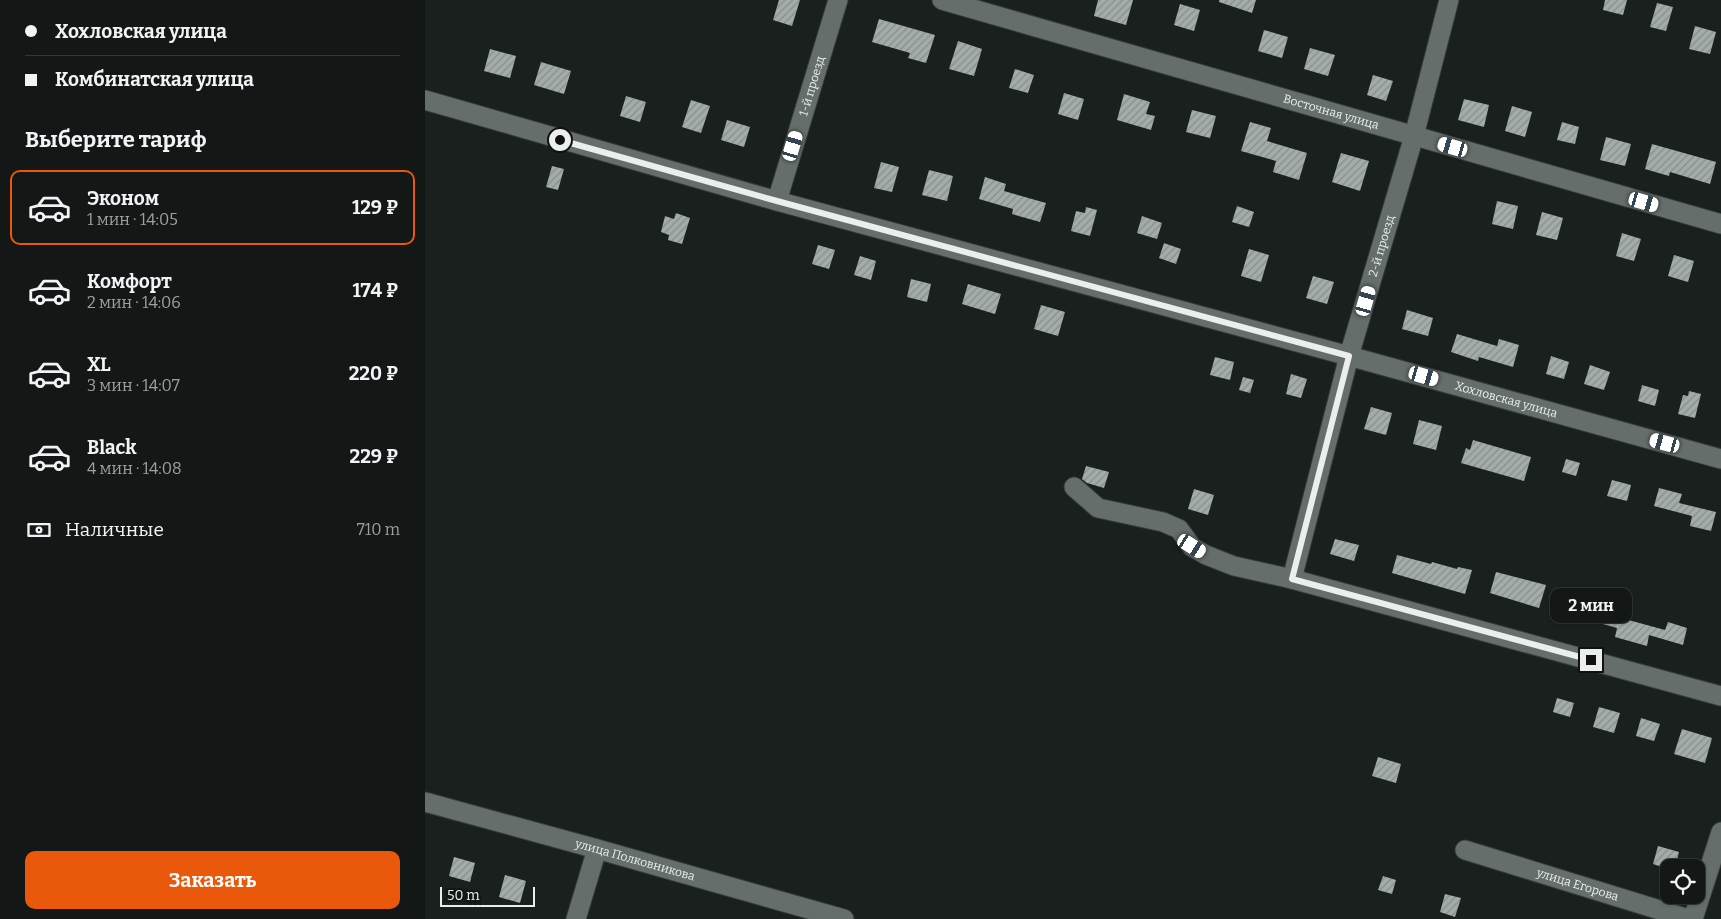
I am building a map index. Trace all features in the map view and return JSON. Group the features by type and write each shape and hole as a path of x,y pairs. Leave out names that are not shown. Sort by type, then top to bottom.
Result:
{"street":[{"name":"1-й проезд","path":"777,201 837,0"},
{"name":"Восточная улица","path":"942,0 1721,224"},
{"name":"2-й проезд","path":"1292,579 1349,356 1414,136 1449,0"},
{"name":"Хохловская улица","path":"425,100 777,201 1721,459"},
{"path":"1074,487 1098,508 1163,522 1179,529 1192,546 1206,555 1234,566 1292,579 1721,696"},
{"name":"улица Полковникова","path":"425,802 844,919"},
{"path":"1693,919 1721,832"},
{"path":"576,919 597,849"},
{"name":"улица Егорова","path":"1465,850 1689,919"}],"building":[{"path":"779,0 800,0 792,26 773,20"},
{"path":"1098,0 1133,0 1126,25 1094,16"},
{"path":"1219,0 1256,0 1252,13 1219,2"},
{"path":"1605,0 1627,0 1623,15 1603,10"},
{"path":"1657,3 1673,7 1666,31 1650,27"},
{"path":"1180,4 1200,10 1194,31 1174,25"},
{"path":"879,19 935,35 926,63 908,58 910,53 872,42"},
{"path":"1695,26 1716,32 1710,54 1689,49"},
{"path":"1264,30 1288,37 1282,58 1258,51"},
{"path":"958,41 982,49 974,76 949,69"},
{"path":"1310,48 1335,55 1328,76 1304,69"},
{"path":"490,49 516,56 510,78 484,71"},
{"path":"541,62 571,71 564,94 534,85"},
{"path":"1015,69 1034,75 1028,93 1009,88"},
{"path":"1373,75 1393,81 1386,101 1367,95"},
{"path":"1064,93 1084,99 1078,120 1058,114"},
{"path":"1124,94 1150,102 1146,114 1155,116 1151,130 1117,120"},
{"path":"626,96 646,102 640,122 620,116"},
{"path":"1464,99 1489,105 1484,127 1458,120"},
{"path":"691,100 710,106 701,133 682,127"},
{"path":"1512,106 1532,112 1525,137 1505,131"},
{"path":"1192,110 1216,116 1210,138 1186,132"},
{"path":"727,120 750,127 744,147 721,140"},
{"path":"1250,122 1271,128 1267,141 1307,153 1299,180 1273,172 1276,161 1241,151"},
{"path":"1562,122 1579,127 1575,144 1557,140"},
{"path":"1606,137 1631,144 1625,166 1600,160"},
{"path":"1652,144 1716,162 1710,184 1670,172 1669,176 1645,169"},
{"path":"1341,153 1369,161 1360,191 1332,182"},
{"path":"881,162 899,167 892,192 874,188"},
{"path":"552,166 564,169 558,190 546,187"},
{"path":"929,170 953,176 947,201 922,195"},
{"path":"985,177 1006,184 1004,191 1046,203 1040,222 1012,214 1013,209 979,199"},
{"path":"1497,201 1518,206 1513,229 1492,224"},
{"path":"1237,206 1254,212 1249,227 1232,222"},
{"path":"1086,207 1097,210 1090,236 1071,231 1076,211 1085,213"},
{"path":"1542,212 1563,218 1557,240 1536,235"},
{"path":"676,213 690,218 682,244 668,240 669,235 661,232 665,216 674,219"},
{"path":"1142,216 1162,223 1157,239 1137,233"},
{"path":"1622,233 1641,239 1634,261 1616,256"},
{"path":"1164,243 1181,249 1176,264 1159,258"},
{"path":"818,245 835,250 829,269 812,264"},
{"path":"1249,249 1269,255 1261,282 1241,276"},
{"path":"1674,255 1694,261 1688,282 1668,276"},
{"path":"860,256 876,261 871,280 854,275"},
{"path":"1313,276 1334,282 1327,304 1306,298"},
{"path":"911,279 931,284 927,302 907,297"},
{"path":"968,284 1001,294 995,314 962,304"},
{"path":"1041,305 1065,312 1058,336 1034,329"},
{"path":"1407,310 1433,318 1428,336 1402,329"},
{"path":"1457,334 1497,346 1499,339 1519,345 1513,367 1479,357 1478,361 1451,352"},
{"path":"1551,356 1569,362 1564,379 1546,374"},
{"path":"1215,357 1234,362 1230,380 1210,375"},
{"path":"1590,365 1610,372 1604,390 1584,384"},
{"path":"1291,374 1307,379 1301,398 1286,394"},
{"path":"1243,377 1254,380 1250,393 1239,390"},
{"path":"1642,385 1659,390 1655,406 1638,401"},
{"path":"1689,391 1701,394 1695,418 1678,414 1683,395 1688,396"},
{"path":"1371,407 1392,413 1386,435 1364,429"},
{"path":"1419,420 1442,426 1436,450 1413,444"},
{"path":"1473,440 1531,457 1524,481 1461,463 1466,448 1470,450"},
{"path":"1566,459 1580,463 1576,476 1562,472"},
{"path":"1086,466 1109,472 1104,488 1087,483 1082,479"},
{"path":"1612,480 1631,485 1627,501 1607,496"},
{"path":"1659,488 1682,494 1679,503 1716,512 1711,531 1690,526 1692,516 1654,506"},
{"path":"1194,489 1214,495 1208,515 1188,509"},
{"path":"1335,539 1359,545 1354,561 1330,554"},
{"path":"1397,555 1431,564 1432,562 1457,569 1458,567 1472,570 1465,594 1392,573"},
{"path":"1496,572 1546,585 1539,608 1490,593"},
{"path":"1582,593 1607,601 1603,613 1665,630 1668,622 1687,628 1683,645 1649,635 1647,646 1615,637 1617,628 1575,616"},
{"path":"1557,698 1574,703 1570,717 1553,712"},
{"path":"1599,707 1620,713 1614,733 1593,727"},
{"path":"1641,718 1660,724 1654,741 1636,736"},
{"path":"1682,729 1712,738 1705,763 1674,754"},
{"path":"1378,757 1401,764 1396,783 1372,776"},
{"path":"1658,846 1679,852 1677,859 1660,859 1660,866 1653,864"},
{"path":"454,857 475,863 470,882 449,876"},
{"path":"505,875 526,881 520,903 499,897"},
{"path":"1383,876 1396,880 1392,894 1378,890"},
{"path":"1445,894 1461,898 1455,917 1440,912"}],"route":[{"path":"560,140 777,201 1349,356 1292,579 1591,660"}]}
